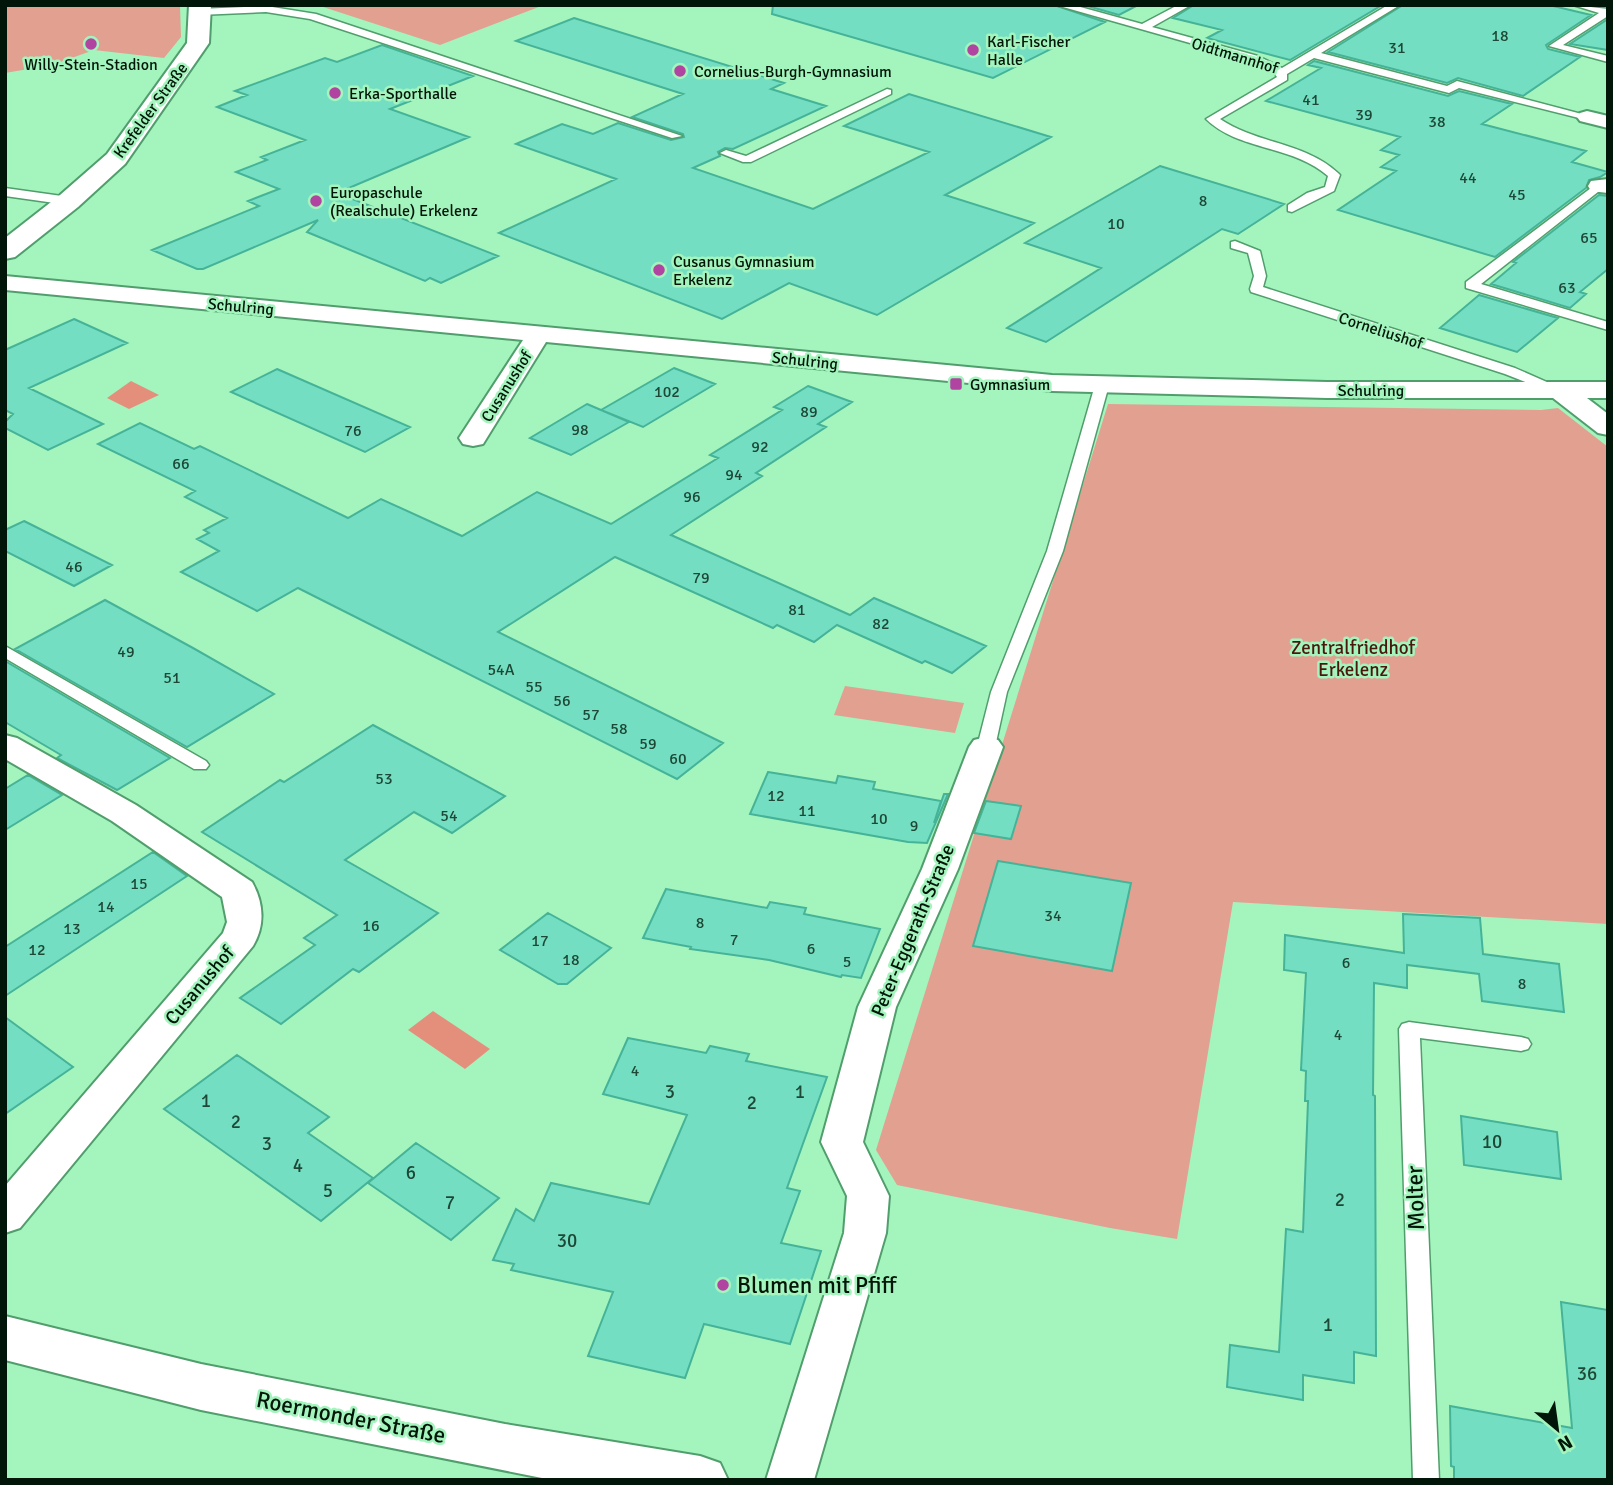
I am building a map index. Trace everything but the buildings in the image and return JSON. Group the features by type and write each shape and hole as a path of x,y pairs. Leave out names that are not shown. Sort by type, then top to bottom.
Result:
{"main road":[{"name":"Krefelder Straße","path":"5,251 69,201 116,159 198,43 200,8"},
{"name":"Roermonder Straße","path":"5,1338 227,1392 505,1448 700,1480"}],"street":[{"name":"Schulring","path":"5,283 939,374 1102,385 1608,390"},
{"name":"Cusanushof","path":"473,438 539,334"},
{"path":"1561,391 1608,427"},
{"name":"Cusanushof","path":"5,745 124,813 239,891 245,922 240,937 5,1216"},
{"name":"Peter-Eggerath-Straße","path":"790,1480 865,1233 868,1196 842,1142 877,1007 940,869 986,747"}],"lane":[{"name":"Oidtmannhof","path":"1061,5 1254,58 1270,64 1281,73 1395,5"},
{"name":"Oidtmannhof","path":"1142,28 1186,5"},
{"path":"1578,5 1607,12"},
{"path":"200,8 266,9 312,16 676,136"},
{"path":"1607,12 1554,46 1608,59"},
{"path":"1312,54 1449,90 1457,83 1597,120"},
{"path":"1281,73 1283,78 1213,119 1232,133 1307,155 1325,164 1334,174 1330,189 1311,196 1292,208"},
{"path":"726,153 747,160 887,92"},
{"path":"1603,186 1471,285 1608,326"},
{"path":"5,192 69,201"},
{"name":"Corneliushof","path":"1235,245 1254,251 1260,276 1256,289 1510,371 1561,391"},
{"name":"Peter-Eggerath-Straße","path":"986,747 999,692 1055,551 1102,385"},
{"path":"5,651 200,765"},
{"name":"Molter","path":"1426,1480 1409,1029 1521,1044"}],"green space":[{"name":"Willy-Stein-Stadion","path":"5,5 180,5 181,37 164,58 94,50 52,65 5,73"},
{"path":"317,5 544,5 440,45"},
{"name":"Zentralfriedhof Erkelenz","path":"1108,404 1541,410 1558,408 1608,447 1608,924 1233,902 1177,1239 897,1185 876,1150"},
{"path":"845,686 964,703 955,733 834,715"}],"shaded area":[{"path":"131,381 159,395 129,409 107,398"},
{"path":"433,1011 490,1049 465,1069 408,1030"}],"place":[{"name":"Willy-Stein-Stadion","path":"91,44"},
{"name":"Karl-Fischer Halle","path":"973,50"},
{"name":"Cornelius-Burgh-Gymnasium","path":"680,71"},
{"name":"Erka-Sporthalle","path":"335,93"},
{"name":"Europaschule (Realschule) Erkelenz","path":"316,201"},
{"name":"Cusanus Gymnasium Erkelenz","path":"659,270"},
{"name":"Gymnasium","path":"956,384"},
{"name":"Blumen mit Pfiff","path":"723,1285"}]}
